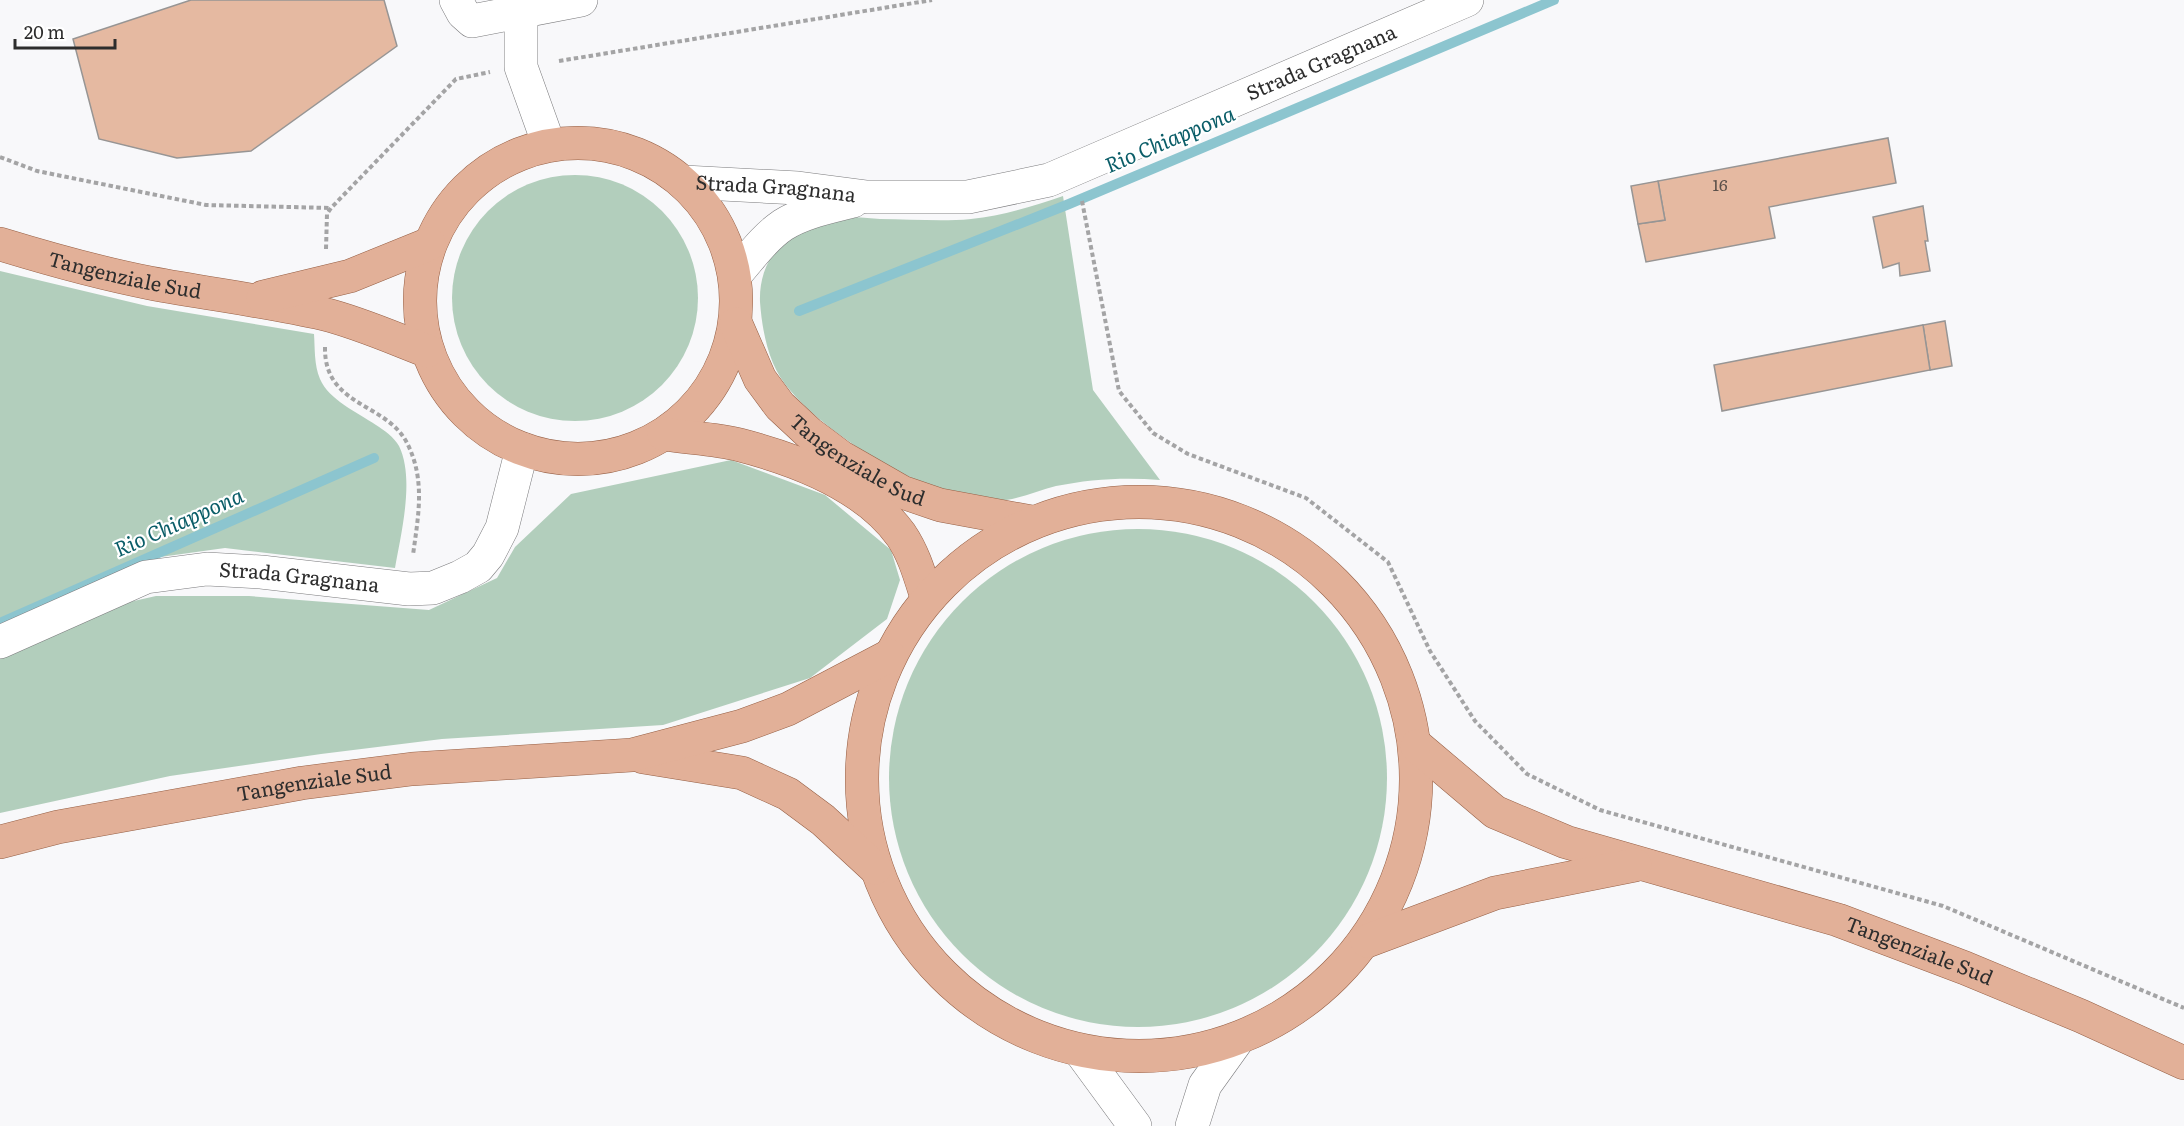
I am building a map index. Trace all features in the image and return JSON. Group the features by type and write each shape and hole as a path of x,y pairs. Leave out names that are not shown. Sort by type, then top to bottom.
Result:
{"main road":[{"path":"597,143 644,156 684,182 718,224 735,275 735,324 723,367 698,405 664,434 631,450 595,458 558,458 522,449 490,433 464,411 442,383 427,351 419,297 429,244 448,208 476,179 510,157 549,144 597,143"},
{"name":"Tangenziale Sud","path":"0,244 44,258 149,283 326,315 427,351"},
{"name":"Tangenziale Sud","path":"252,300 350,276 429,244"},
{"name":"Tangenziale Sud","path":"735,324 760,379 780,406 840,457 902,492 940,505 1032,522"},
{"name":"Tangenziale Sud","path":"664,434 738,445 805,466 860,496 886,518 901,535 915,559 927,598"},
{"path":"1115,502 1200,507 1280,538 1347,592 1394,664 1417,746 1416,814 1400,880 1367,941 1330,982 1287,1015 1238,1040 1199,1051 1160,1057 1120,1056 1080,1051 1026,1033 976,1005 933,966 899,920 875,868 864,826 860,783 863,739 870,707 889,656 906,626 927,598 975,554 1032,522 1115,502"},
{"name":"Tangenziale Sud","path":"0,842 70,825 302,783 412,769 632,755 742,726 788,709 889,656"},
{"name":"Tangenziale Sud","path":"1417,746 1495,812 1566,842 1838,920 1965,968 2081,1016 2184,1063"},
{"name":"Tangenziale Sud","path":"632,755 742,773 788,794 823,820 875,868"},
{"name":"Tangenziale Sud","path":"1367,941 1495,893 1644,863"}],"street":[{"path":"456,0 463,13 472,21 520,5 581,0"},
{"name":"Strada Gragnana","path":"684,182 798,188 867,197 968,197 1049,180 1467,0"},
{"path":"520,5 521,67 549,144"},
{"name":"Strada Gragnana","path":"735,275 767,238 784,224 802,216 867,197"},
{"name":"Strada Gragnana","path":"0,642 146,577 156,575 207,569 250,571 409,589 433,588 478,567 488,555 502,528 522,449"},
{"path":"1192,1126 1205,1085 1238,1040"},
{"path":"1080,1051 1135,1126"}],"path":[{"path":"559,61 932,0"},
{"path":"326,250 327,214 331,208 456,79 499,70"},
{"path":"0,157 37,171 206,205 331,208"},
{"path":"1076,168 1119,392 1153,433 1188,454 1306,498 1388,562 1430,651 1475,721 1527,774 1600,810 1943,906 2184,1008"},
{"path":"326,339 325,363 334,383 391,425 406,441 413,457 420,480 420,504 409,589"}],"green space":[{"path":"563,175 587,175 611,180 633,189 662,211 684,240 689,251 696,274 698,298 696,322 689,345 684,356 662,385 633,407 611,416 587,421 563,421 539,416 517,407 497,393 480,376 466,356 457,334 452,310 452,286 457,262 466,240 480,220 497,203 517,189 539,180"},
{"path":"1063,196 1093,390 1160,480 1095,480 1056,486 1002,501 963,496 941,490 891,468 842,436 800,401 779,375 770,356 764,334 760,292 767,265 777,249 792,236 843,218 937,220 983,218"},
{"path":"0,271 147,306 314,334 317,368 324,386 337,399 392,437 399,446 404,459 405,506 395,568 225,548 153,558 0,624"},
{"path":"731,460 825,495 891,550 900,580 887,619 810,678 663,725 442,739 321,754 170,776 0,813 0,642 45,621 156,596 249,596 429,610 497,578 515,547 571,494"},
{"path":"1138,529 1187,533 1233,548 1277,571 1314,602 1345,639 1368,683 1383,729 1387,778 1383,827 1368,873 1345,917 1314,954 1277,985 1233,1008 1187,1023 1138,1027 1089,1023 1043,1008 999,985 962,954 931,917 908,873 893,827 889,778 893,729 908,683 931,639 962,602 999,571 1043,548 1089,533"}],"building":[{"path":"191,0 384,0 397,46 251,151 177,158 99,139 73,39"},
{"path":"1888,138 1896,183 1769,207 1775,238 1646,262 1638,224 1665,220 1658,181"},
{"path":"1658,181 1665,220 1638,224 1631,186"},
{"path":"1923,206 1930,271 1900,276 1899,263 1883,268 1873,217"},
{"path":"1945,321 1952,366 1930,370 1923,325"},
{"path":"1923,325 1930,370 1722,411 1714,365"}],"waterway":[{"name":"Rio Chiappona","path":"799,311 1069,204 1554,0"},
{"name":"Rio Chiappona","path":"0,623 374,458"}]}
